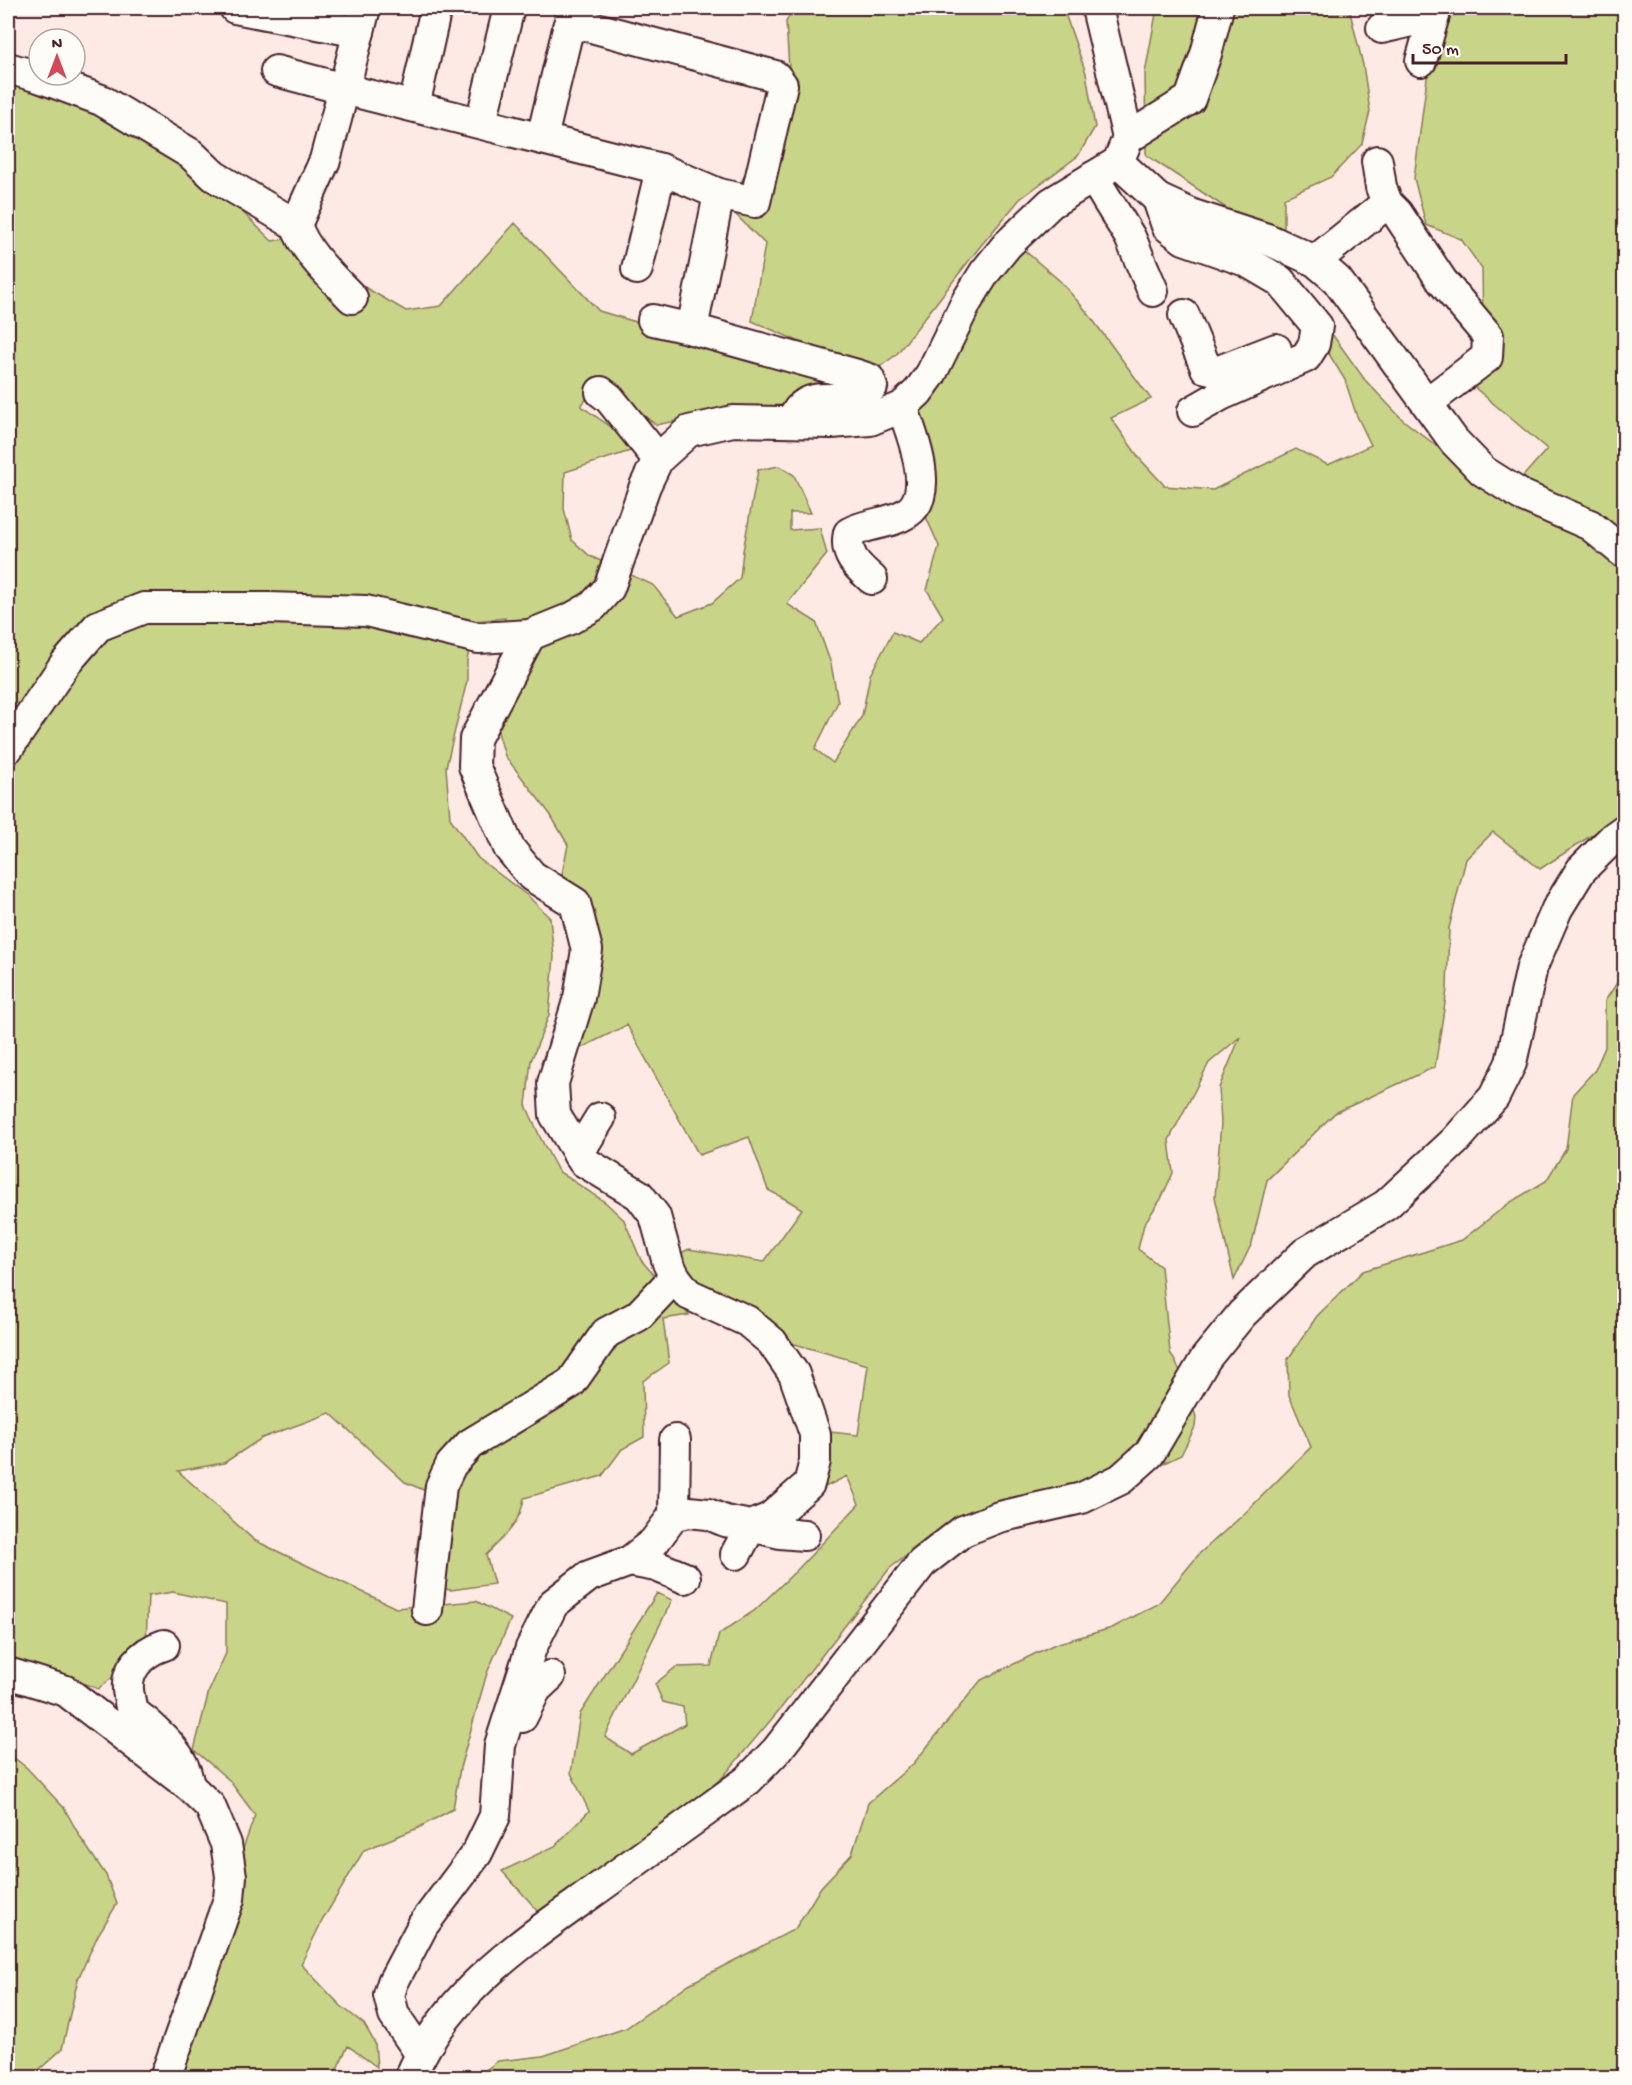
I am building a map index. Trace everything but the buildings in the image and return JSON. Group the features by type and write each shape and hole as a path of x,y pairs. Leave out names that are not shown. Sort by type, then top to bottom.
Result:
{"street":[{"path":"235,8 362,20 325,160 296,225"},
{"path":"414,106 436,8"},
{"path":"481,122 509,8"},
{"path":"1097,8 1113,159 1130,237 1153,291"},
{"path":"8,748 65,664 98,626 144,608 366,611 478,638 530,635 572,618 594,606 609,588 645,486 658,459 689,431 733,421 831,423 870,420 902,407 918,392 931,374 967,301 985,272 1007,245 1051,203 1113,159 1190,99 1206,54 1218,8"},
{"path":"1382,28 1435,12"},
{"path":"1421,61 1435,12"},
{"path":"276,71 661,169 719,194 755,202 782,85 775,76 584,25 571,17 542,138"},
{"path":"8,68 101,100 191,154 214,176 296,225 301,240 352,298"},
{"path":"1113,159 1158,199 1193,215 1267,239 1315,261 1337,280 1454,441 1483,471 1521,495 1590,525 1624,553"},
{"path":"1377,160 1381,187 1387,203 1397,213 1442,281 1488,336 1487,357 1427,403"},
{"path":"637,269 661,169"},
{"path":"692,329 719,194"},
{"path":"1158,199 1167,226 1184,239 1246,261 1280,281 1317,326 1314,344 1306,357 1221,395 1193,411"},
{"path":"1315,261 1387,203"},
{"path":"1184,315 1206,368 1219,371 1316,334"},
{"path":"653,320 869,379 872,387 866,395 857,399 809,402 799,408 792,422"},
{"path":"601,392 609,398 658,459"},
{"path":"872,579 857,566 849,553 847,543 849,533 908,513 916,504 921,484 917,447 902,407"},
{"path":"530,635 475,739 474,766 509,848 532,876 575,903 587,950 579,998 553,1083 555,1115 583,1161 639,1195 655,1216 668,1263 688,1294 747,1321 772,1342 794,1374 815,1434 815,1461 809,1484 770,1518 689,1512 674,1515"},
{"path":"415,2065 449,2011 507,1954 748,1780 777,1749 922,1563 963,1531 999,1517 1082,1498 1121,1479 1149,1454 1206,1358 1242,1314 1305,1253 1386,1205 1455,1141 1494,1097 1511,1063 1532,967 1557,909 1581,870 1624,830"},
{"path":"578,1154 600,1118"},
{"path":"427,1610 441,1486 451,1465 470,1444 571,1383 606,1333 638,1316 675,1277"},
{"path":"415,2065 394,2015 389,1995 393,1982 423,1925 477,1853 495,1816 500,1745 531,1648 553,1604 589,1576 630,1561 654,1542 674,1515 675,1440"},
{"path":"737,1515 780,1533 804,1535"},
{"path":"736,1554 737,1515"},
{"path":"630,1561 656,1566 685,1578"},
{"path":"164,1646 152,1649 140,1658 132,1668 128,1690 132,1710 169,1742 185,1765 189,1786"},
{"path":"8,1673 66,1690 189,1786 210,1806 226,1844 231,1876 229,1899 165,2078"},
{"path":"500,1745 517,1727 536,1689 550,1676"}],"green space":[{"path":"794,8 1063,8 1086,73 1095,127 1078,156 1020,199 896,355 871,373 752,321 765,244 727,206 775,124 790,84 786,22"},
{"path":"1157,8 1349,8 1363,65 1370,111 1362,144 1331,177 1284,198 1284,230 1235,214 1146,155 1145,73"},
{"path":"1443,8 1624,8 1624,814 1540,869 1493,832 1466,859 1449,928 1447,990 1435,1067 1335,1113 1267,1180 1252,1243 1234,1280 1215,1197 1221,1123 1219,1088 1240,1037 1209,1063 1169,1140 1173,1173 1161,1199 1144,1224 1138,1249 1161,1267 1170,1352 1185,1380 1196,1417 1195,1427 1181,1455 1156,1467 1080,1485 928,1540 890,1568 781,1708 722,1778 612,1866 540,1913 502,1871 555,1846 589,1811 571,1773 580,1714 657,1593 672,1600 605,1737 631,1754 685,1724 683,1707 663,1702 655,1684 676,1667 711,1666 719,1634 754,1611 799,1568 859,1504 847,1476 813,1493 821,1431 858,1435 868,1365 781,1340 718,1302 688,1276 676,1255 689,1249 764,1262 802,1209 768,1190 749,1137 699,1155 627,1025 579,1049 541,1063 565,1001 572,956 560,883 568,845 550,814 505,756 494,719 505,618 474,621 467,661 467,681 446,767 450,818 478,858 528,896 550,918 554,957 549,1015 531,1061 526,1105 558,1171 605,1202 624,1220 641,1260 689,1315 663,1319 669,1363 643,1381 644,1437 622,1449 602,1476 524,1498 515,1523 486,1555 494,1584 451,1590 418,1584 416,1552 426,1491 405,1482 330,1413 262,1438 224,1463 178,1471 254,1540 396,1608 476,1601 511,1619 487,1673 460,1768 453,1809 418,1828 364,1850 322,1921 301,1964 341,2006 364,2024 375,2043 377,2067 348,2046 333,2077 162,2077 255,1815 229,1780 194,1750 209,1691 226,1653 226,1604 173,1592 148,1596 146,1642 128,1665 98,1689 51,1671 9,1659 8,1655 8,77 27,83 27,87 38,87 103,109 219,189 272,241 292,238 347,277 406,311 441,306 515,223 599,311 839,382 792,404 733,410 656,425 600,381 581,406 617,431 630,451 565,472 564,509 572,540 590,556 653,585 678,616 712,603 740,578 758,470 779,466 794,475 811,513 790,513 790,530 820,528 827,554 787,604 816,622 831,664 838,702 815,749 833,763 862,716 870,675 893,632 919,643 943,617 927,590 939,546 926,517 929,455 902,389 1018,245 1060,281 1087,312 1151,399 1111,418 1140,459 1165,486 1213,490 1296,449 1328,465 1371,445 1356,414 1345,380 1297,302 1327,327 1365,380 1403,420 1472,473 1511,490 1547,449 1474,387 1483,332 1482,269 1461,239 1426,225 1414,178 1429,63"},
{"path":"1624,972 1624,2077 476,2077 498,2061 543,2056 626,2028 689,1984 795,1929 821,1887 852,1854 868,1803 914,1763 981,1680 1055,1644 1112,1628 1158,1604 1200,1553 1243,1515 1311,1447 1289,1395 1288,1359 1317,1316 1363,1271 1462,1240 1509,1203 1546,1181 1566,1149 1573,1094 1595,1070 1605,1047 1605,1001"},
{"path":"8,1753 27,1768 64,1808 106,1875 117,1904 98,1935 78,1979 62,2049 31,2077 8,2077"}]}
